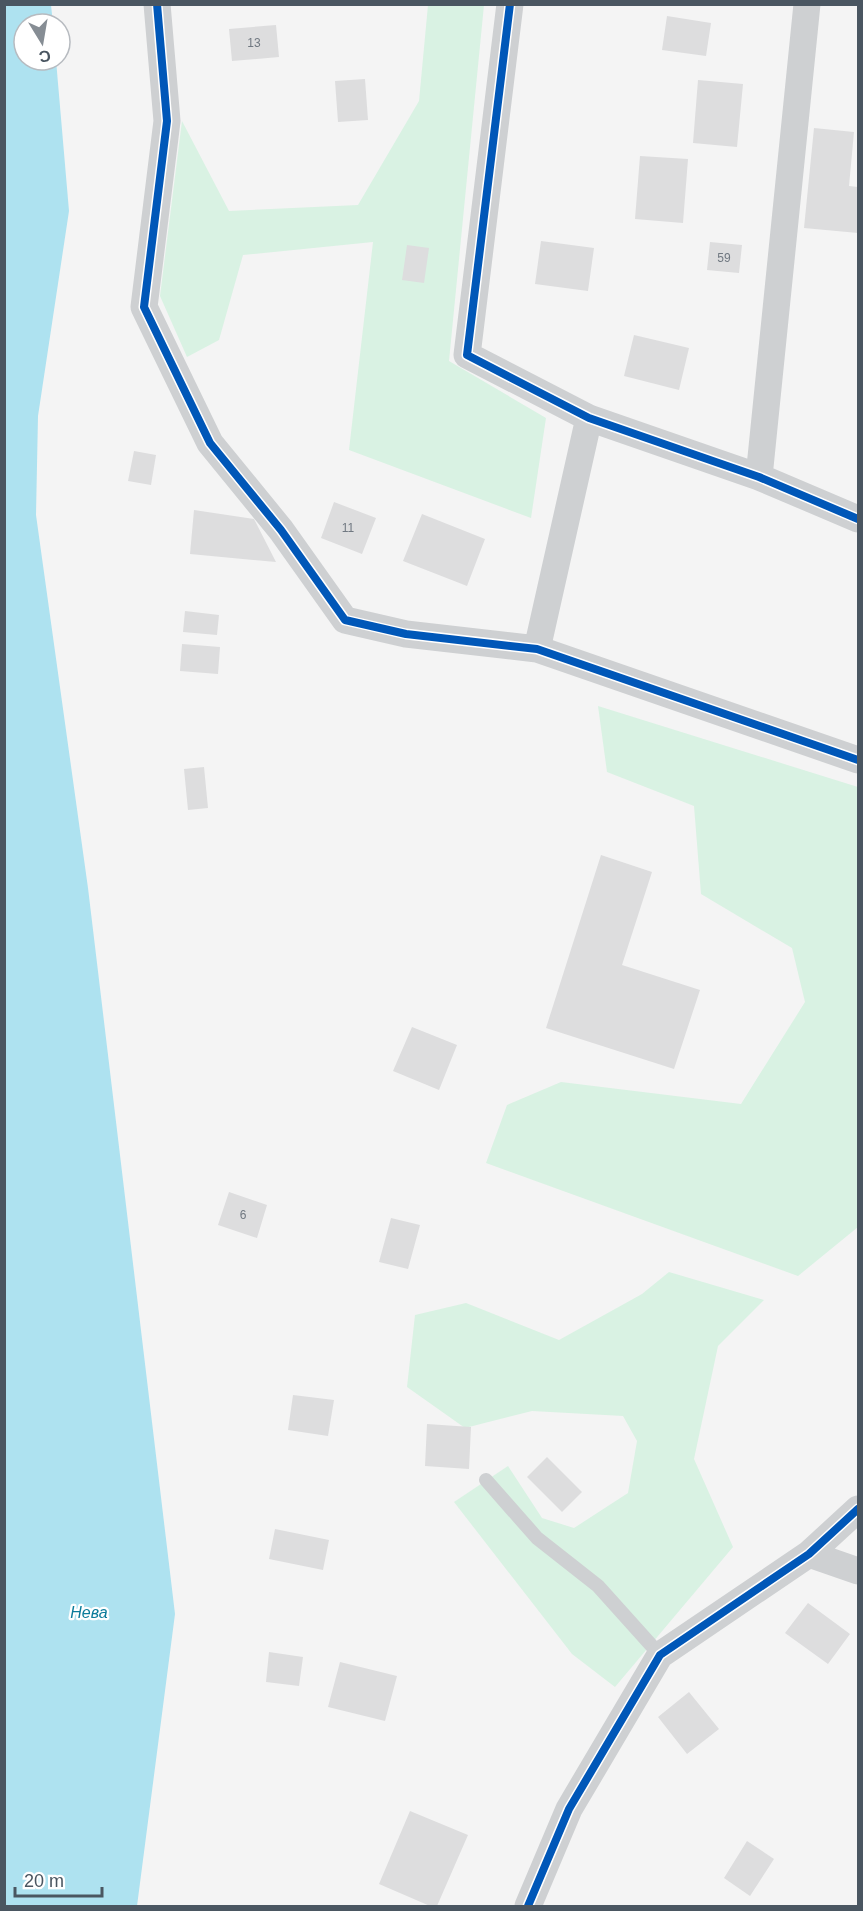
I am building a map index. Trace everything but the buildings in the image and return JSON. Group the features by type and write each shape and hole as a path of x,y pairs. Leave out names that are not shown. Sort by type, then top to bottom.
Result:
{"street":[{"path":"157,4 167,121 144,307 210,443 280,530 345,620 406,634 537,649 858,760"},
{"path":"510,4 467,355 589,418 759,477 858,519"},
{"path":"759,477 807,4"},
{"path":"537,649 589,418"},
{"path":"528,1906 569,1809 660,1655 809,1554 858,1509"},
{"path":"809,1554 858,1571"}],"lane":[{"path":"486,1480 537,1538 598,1586 660,1655"}],"green space":[{"path":"428,5 484,5 449,361 546,418 531,518 349,450 373,242 243,255 219,340 187,357 160,296 182,121 229,211 358,205 419,101"},
{"path":"598,706 858,787 858,1227 798,1276 486,1163 507,1105 561,1082 741,1104 805,1002 792,948 701,894 694,806 607,772"},
{"path":"669,1272 764,1300 718,1346 694,1459 733,1547 615,1687 572,1654 454,1502 508,1466 542,1518 574,1528 628,1493 637,1441 623,1416 532,1411 465,1428 407,1387 415,1315 466,1303 559,1340 642,1294"}],"water":[{"name":"Нева","path":"4,5 51,5 52,12 12,12 12,72 57,72 69,211 38,416 36,515 88,888 175,1614 137,1906 4,1906"}],"cycle path":[{"path":"157,4 167,121 144,307 210,443 281,530 345,620 406,634 537,649 858,760"},
{"path":"510,4 467,355 589,418 759,477 858,519"},
{"path":"528,1906 569,1809 660,1655 809,1554 858,1509"}]}
